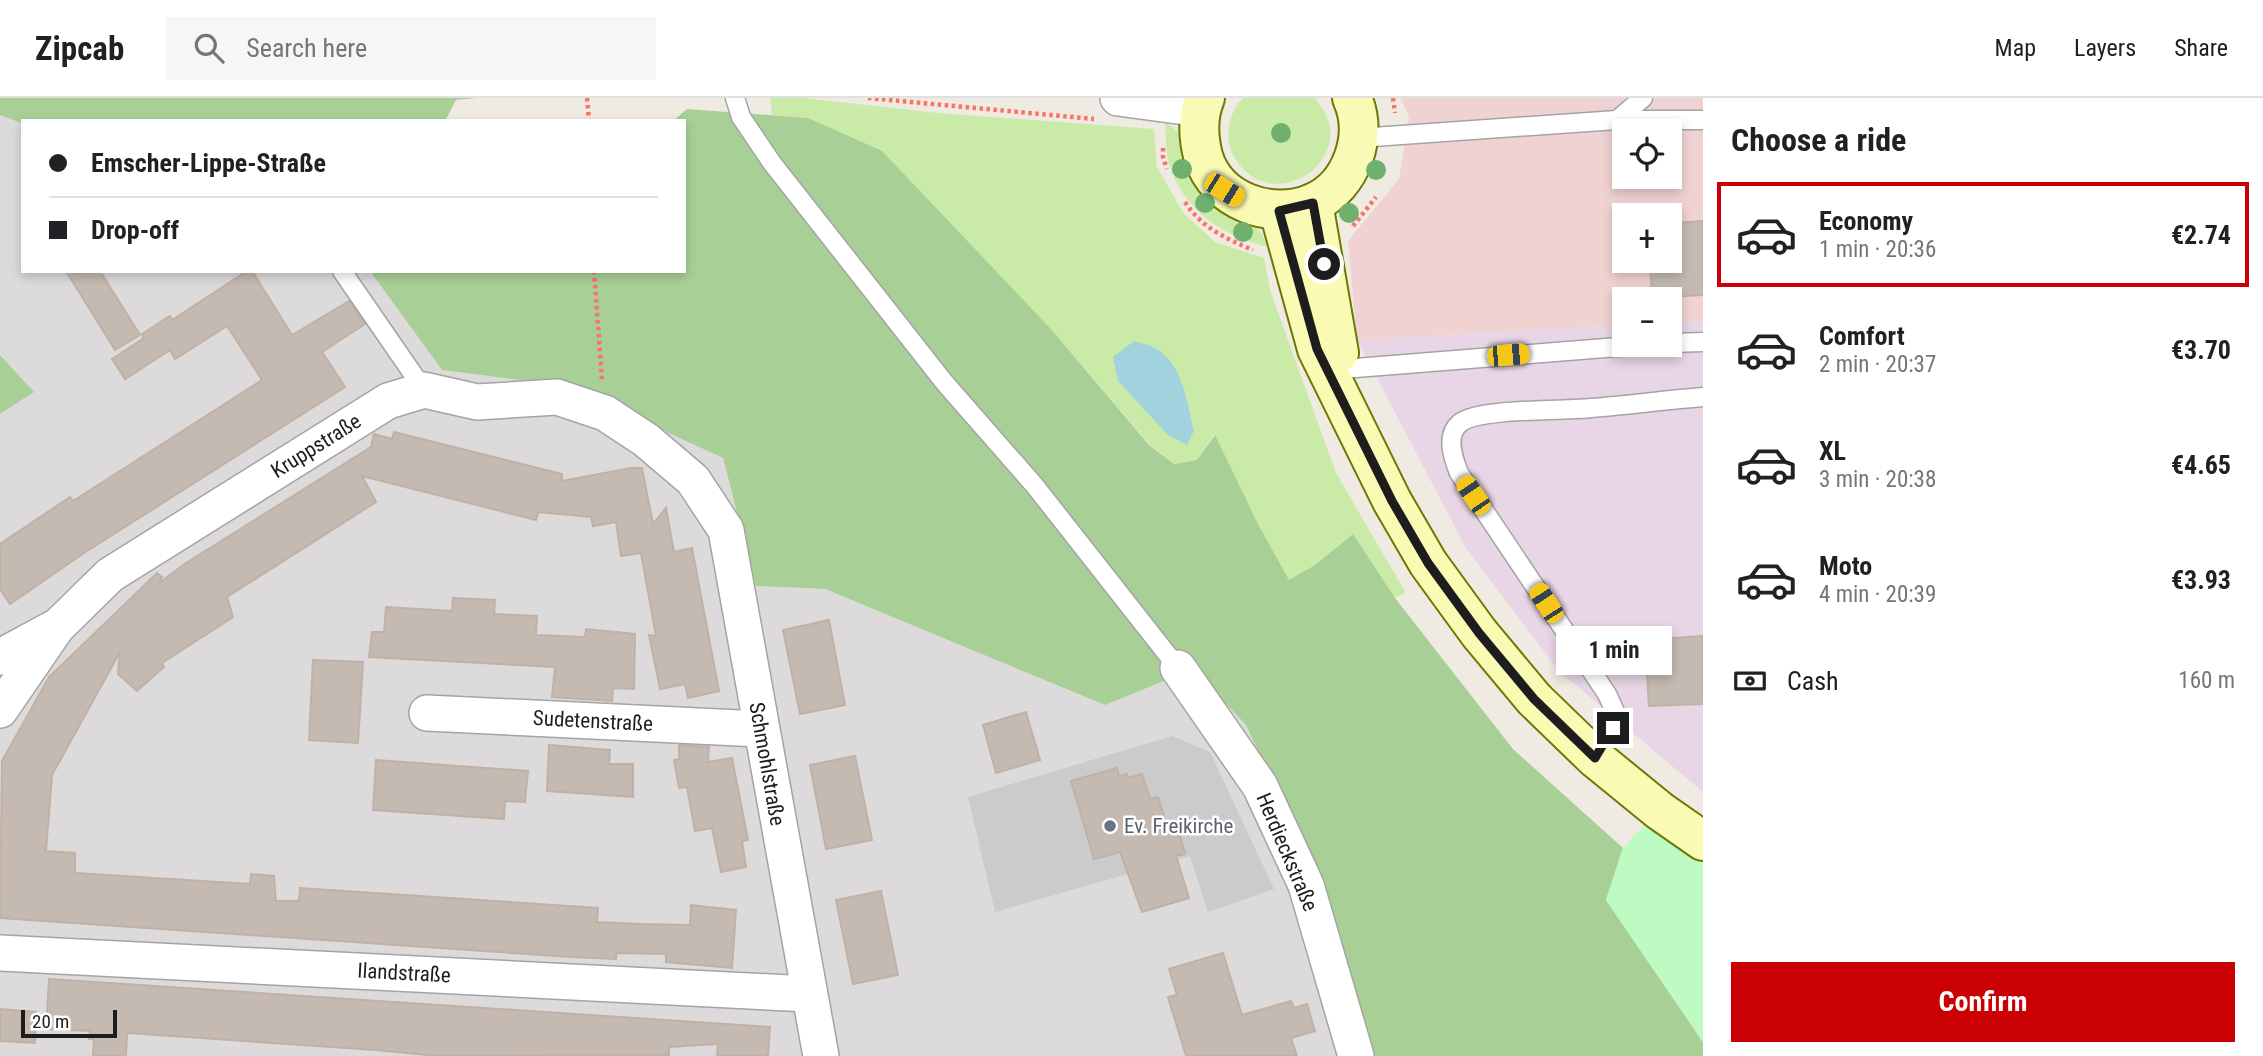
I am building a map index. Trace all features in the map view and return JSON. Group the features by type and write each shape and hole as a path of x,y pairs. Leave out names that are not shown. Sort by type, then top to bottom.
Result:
{"street":[{"path":"1107,108 1203,103 1198,138 1206,166 1224,190 1250,205 1296,207 1336,187 1352,164 1359,138 1357,110 1352,98"},
{"path":"1296,207 1336,342 1360,436"},
{"path":"1296,207 1317,349 1392,501 1428,563 1479,633 1534,699 1595,758 1660,811 1703,841"},
{"name":"Kruppstraße","path":"0,710 57,627 110,575 388,401 424,390 477,402 557,397 605,413 646,440 693,480"},
{"name":"Schmohlstraße","path":"693,480 726,530 821,1056"},
{"path":"0,657 57,627"},
{"name":"Herdieckstraße","path":"1178,668 1260,786 1306,885 1356,1056"},
{"name":"Sudetenstraße","path":"426,713 760,729"},
{"name":"Ilandstraße","path":"0,953 808,994"}],"lane":[{"path":"735,98 741,117 772,163 944,382 1035,486 1178,668"},
{"path":"1618,119 1643,98"},
{"path":"1359,138 1612,120"},
{"path":"1682,120 1703,120"},
{"path":"343,273 424,390"},
{"path":"1682,343 1703,342"},
{"path":"1343,369 1612,347"},
{"path":"1595,758 1613,728 1616,716 1607,694 1459,473 1451,448 1455,428 1461,421 1480,415 1589,409 1703,397"}],"path":[{"path":"587,98 589,119"},
{"path":"868,98 1107,108"},
{"path":"594,273 605,413"}],"shaded area":[{"path":"1401,98 1703,98 1703,321 1682,322 1682,287 1612,287 1612,326 1357,340 1348,241 1399,179 1409,117"},
{"path":"0,115 21,123 21,273 371,273 442,370 566,386 723,458 756,586 825,589 1105,705 1192,668 1246,725 1325,898 1375,1056 0,1056 0,414 33,392 0,355"},
{"path":"1703,321 1703,792 1559,671 1466,548 1357,340 1612,326 1612,357 1682,357 1682,322"},
{"name":"Ev. Freikirche","path":"1172,736 1210,752 1274,889 1208,912 1190,856 995,912 968,797"}],"green space":[{"path":"0,98 477,98 456,100 446,119 21,119 21,123 0,115"},
{"path":"770,98 804,98 938,113 1154,129 1157,167 1184,214 1215,242 1264,258 1270,290 1336,473 1406,593 1394,598 1353,534 1315,565 1289,581 1214,435 1197,460 1174,464 1149,444 1051,329 986,263 808,118 772,115","holes":["1173,363 1183,388 1194,431 1187,444 1168,435"]},
{"path":"1243,98 1315,98 1330,127 1329,143 1324,157 1314,169 1302,178 1272,184 1257,179 1244,170 1233,155 1229,137 1229,124"},
{"path":"687,109 808,118 882,151 1051,329 1149,445 1174,464 1197,460 1215,435 1258,524 1289,580 1315,565 1353,534 1395,598 1513,749 1623,848 1606,900 1703,1042 1703,1056 1375,1056 1325,898 1246,725 1193,669 1105,705 825,589 756,586 723,458 566,386 442,370 371,273 686,273 686,119 675,119"},
{"path":"1165,121 1185,138 1248,222 1260,231 1268,247 1220,228 1195,208 1184,195 1169,164"},
{"path":"0,355 34,392 0,414"},
{"path":"1657,811 1703,844 1703,1042 1606,900 1623,848"}],"water":[{"path":"1134,341 1153,347 1164,355 1178,373 1194,431 1187,445 1168,435 1118,381 1113,357"}],"building":[{"path":"1703,221 1703,295 1682,296 1682,287 1651,287 1651,273 1682,273 1682,222"},
{"path":"67,273 101,273 140,335 115,350"},
{"path":"244,273 253,273 292,335 349,301 365,324 322,352 345,387 84,553 10,604 0,589 0,544 70,497 73,501 262,380 227,326 175,359 170,350 125,379 112,359 144,338 142,334 170,316 172,320"},
{"path":"394,432 562,474 562,481 642,468 653,524 666,508 674,552 692,548 719,691 688,698 685,684 660,689 649,635 656,636 641,553 621,556 616,522 593,526 591,517 538,512 536,520 362,476 376,502 227,597 233,617 162,663 164,667 137,691 118,674 120,652 52,775 46,851 75,853 75,873 250,884 251,874 274,876 276,901 299,901 300,888 598,908 597,922 690,925 691,905 736,910 732,968 666,962 666,954 616,953 616,959 572,957 0,918 2,761 49,677 157,573 162,577 158,584 183,565 371,447 374,434 392,439"},
{"path":"453,598 495,600 494,614 537,616 536,635 585,637 586,629 635,634 634,689 613,688 612,701 552,697 555,667 369,657 372,632 384,632 386,607 452,611"},
{"path":"829,620 845,705 800,714 783,630"},
{"path":"1703,636 1703,704 1649,706 1645,640"},
{"path":"313,660 363,662 358,743 309,740"},
{"path":"1026,712 1040,760 996,773 983,725"},
{"path":"549,745 610,750 609,764 633,764 633,797 547,791"},
{"path":"679,745 709,747 708,762 732,758 748,840 742,841 746,867 721,872 712,828 695,831 687,787 679,788 674,760 679,759"},
{"path":"855,756 872,840 826,849 810,765"},
{"path":"376,760 528,771 525,802 505,801 504,819 373,810"},
{"path":"1117,768 1119,776 1127,774 1128,778 1142,774 1150,799 1158,797 1168,830 1178,828 1185,854 1176,856 1189,898 1142,912 1120,852 1094,859 1071,781"},
{"path":"881,891 898,975 853,984 836,900"},
{"path":"1223,953 1242,1015 1291,1001 1294,1008 1307,1004 1315,1031 1291,1038 1297,1056 1186,1056 1168,997 1177,995 1169,969"},
{"path":"49,979 770,1027 768,1056 717,1056 718,1044 669,1047 669,1055 438,1056 127,1033 126,1056 93,1056 94,1039 89,1039 90,1031 46,1029"},
{"path":"0,1009 36,1012 35,1043 0,1041"}],"place":[{"name":"Ev. Freikirche","path":"1110,826"}],"route":[{"path":"1324,264 1313,203 1279,211 1317,349 1392,501 1428,563 1479,633 1534,699 1595,758 1613,728"}]}
